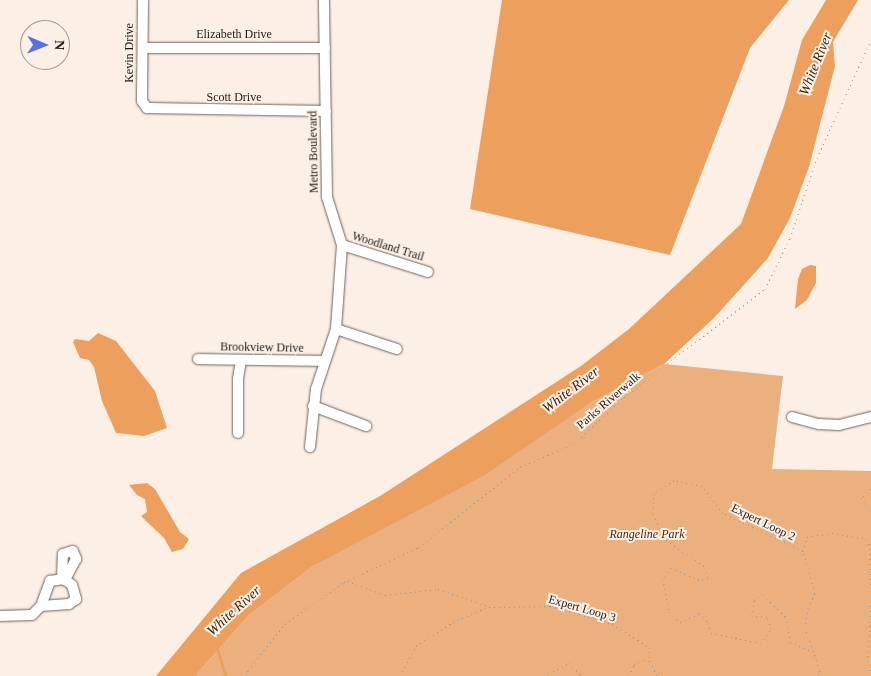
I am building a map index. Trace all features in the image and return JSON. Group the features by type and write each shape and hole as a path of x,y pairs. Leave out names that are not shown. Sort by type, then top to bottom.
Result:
{"street":[{"name":"Kevin Drive","path":"143,0 144,105"},
{"name":"Metro Boulevard","path":"310,447 313,406 336,329 342,245 327,197 324,0"},
{"name":"Elizabeth Drive","path":"143,48 325,48"},
{"name":"Scott Drive","path":"144,105 153,110 326,111"},
{"name":"Woodland Trail","path":"342,245 428,272"},
{"path":"336,329 397,349"},
{"name":"Brookview Drive","path":"198,359 326,361"},
{"path":"238,433 238,379 241,360"},
{"path":"313,406 366,426"},
{"path":"792,417 819,424 839,425 871,417"},
{"path":"0,616 26,616 41,606 65,606 76,599 72,585 64,580 50,581 41,606"}],"path":[{"name":"Parks Riverwalk","path":"247,676 248,670 285,624 347,581 419,548 520,467 574,444 624,397 764,289 790,238 816,158 871,40"},
{"name":"Expert Loop 2","path":"803,552 723,514 702,486 674,480 654,493 653,514 666,540 705,567 708,579 699,580 671,568 663,579 669,612 680,622 700,613 708,623 711,633 760,643 771,629 767,617 752,616 754,600 763,595 786,617 790,642 813,652"},
{"path":"871,489 861,498 871,512"},
{"path":"819,676 820,670 813,652 805,617 816,588 803,552 807,537 822,534 866,539 869,544 871,587"},
{"path":"347,581 385,595 438,589 489,607"},
{"path":"871,601 868,667 871,674"},
{"name":"Expert Loop 3","path":"400,676 416,646 453,622 489,607 550,606 612,624 649,648 650,661"},
{"path":"629,676 634,665 643,660 650,661 657,676"},
{"path":"544,676 569,663 582,676"}],"green space":[{"name":"Rangeline Park","path":"664,364 783,376 772,469 871,471 871,676 195,676 249,615 313,566 590,403"}],"water":[{"path":"502,0 789,0 750,48 670,255 470,209"},
{"name":"White River","path":"826,0 858,0 833,42 835,66 809,167 790,218 768,258 714,318 664,364 590,403 485,475 313,566 249,615 195,676 156,676 241,573 380,496 581,366 629,329 741,224 784,106 802,40"},
{"path":"810,265 816,266 816,283 807,300 795,309 798,279 802,269"},
{"path":"98,333 116,341 155,391 167,428 144,436 116,433 102,401 94,367 89,360 80,358 73,342 75,339 89,341"},
{"path":"147,483 155,489 180,532 189,539 183,549 172,552 164,538 141,516 147,512 145,499 137,495 129,485"}],"waterway":[{"path":"217,647 226,676"}]}
